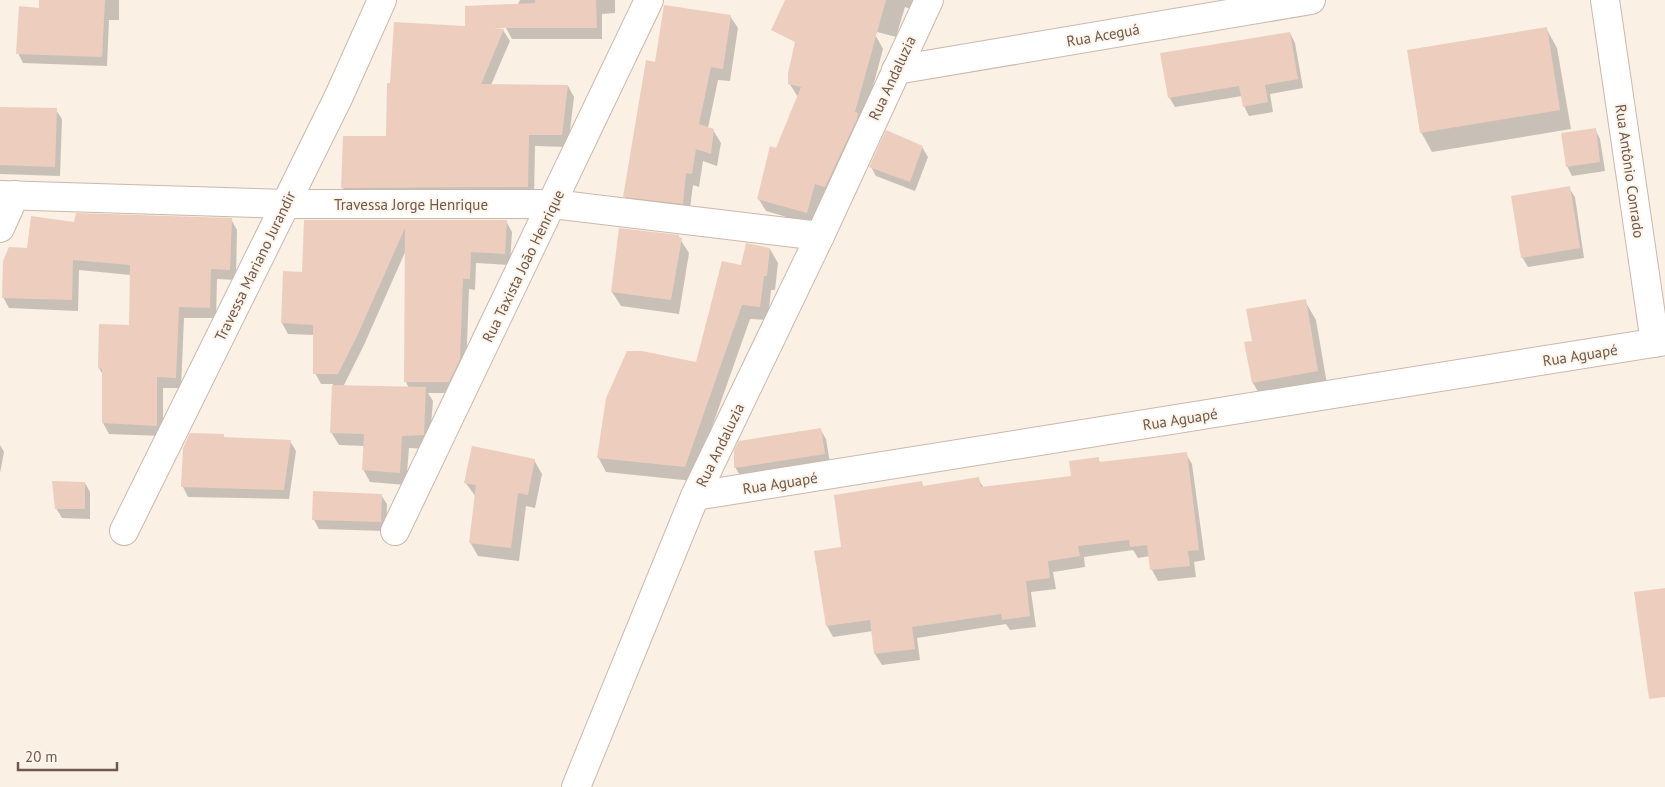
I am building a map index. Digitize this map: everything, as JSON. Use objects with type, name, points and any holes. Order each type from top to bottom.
[{"type":"street","name":"Travessa Mariano Jurandir","points":[[124,532],[286,204],[382,0]]},
{"type":"street","name":"Rua Taxista João Henrique","points":[[395,531],[649,0]]},
{"type":"street","name":"Rua Andaluzia","points":[[576,787],[695,496],[820,236],[929,0]]},
{"type":"street","name":"Rua Aceguá","points":[[896,70],[1310,0]]},
{"type":"street","name":"Rua Antônio Conrado","points":[[1605,0],[1660,342]]},
{"type":"street","name":"Travessa Jorge Henrique","points":[[8,195],[286,204],[553,204],[820,236]]},
{"type":"street","points":[[0,228],[8,195]]},
{"type":"street","name":"Rua Aguapé","points":[[695,496],[1660,342]]},
{"type":"building","points":[[39,0],[105,0],[102,57],[16,54],[19,6],[39,8]]},
{"type":"building","points":[[535,0],[596,0],[597,28],[494,28],[504,29],[481,84],[568,85],[562,135],[529,135],[528,187],[341,188],[343,136],[386,136],[387,83],[390,83],[394,22],[465,26],[465,6],[535,3]]},
{"type":"building","points":[[785,0],[886,0],[855,112],[858,113],[857,119],[825,187],[815,184],[807,213],[757,199],[770,146],[776,148],[801,87],[788,84],[788,73],[795,42],[771,30]]},
{"type":"building","points":[[664,5],[731,15],[723,69],[711,67],[699,124],[714,129],[711,154],[696,149],[692,174],[686,173],[683,204],[623,197],[646,60],[655,62]]},
{"type":"building","points":[[1547,27],[1560,110],[1420,133],[1407,50]]},
{"type":"building","points":[[1290,32],[1298,79],[1265,85],[1268,102],[1243,107],[1239,86],[1168,98],[1160,53]]},
{"type":"building","points":[[0,107],[57,108],[55,167],[0,165]]},
{"type":"building","points":[[1596,128],[1600,162],[1566,167],[1561,133]]},
{"type":"building","points":[[886,130],[923,146],[910,182],[869,167]]},
{"type":"building","points":[[1570,186],[1580,248],[1521,258],[1511,196]]},
{"type":"building","points":[[76,213],[232,218],[230,270],[211,269],[210,308],[179,307],[176,378],[157,377],[157,426],[102,423],[102,369],[98,368],[99,324],[129,325],[130,265],[73,260],[72,300],[2,298],[3,261],[9,247],[27,248],[31,216],[74,222]]},
{"type":"building","points":[[304,220],[507,220],[505,254],[471,252],[470,279],[463,279],[460,359],[449,382],[404,382],[405,228],[338,374],[313,374],[313,325],[281,323],[283,271],[302,272]]},
{"type":"building","points":[[619,228],[679,235],[682,238],[671,300],[611,292]]},
{"type":"building","points":[[746,243],[770,248],[767,276],[764,276],[760,307],[742,305],[685,467],[597,458],[606,398],[627,351],[642,351],[696,362],[722,261],[741,265]]},
{"type":"building","points":[[1306,299],[1318,371],[1252,383],[1244,342],[1252,341],[1246,309]]},
{"type":"building","points":[[332,385],[426,387],[424,435],[402,436],[400,473],[362,470],[364,434],[330,433]]},
{"type":"building","points":[[821,428],[825,454],[734,468],[734,450],[739,441]]},
{"type":"building","points":[[190,433],[224,434],[224,437],[291,440],[284,490],[181,487],[183,448]]},
{"type":"building","points":[[472,446],[535,459],[528,495],[518,493],[511,548],[469,543],[476,485],[464,483]]},
{"type":"building","points":[[1187,452],[1199,550],[1188,551],[1190,566],[1150,570],[1147,545],[1130,547],[1129,540],[1078,546],[1080,556],[1048,561],[1050,578],[1026,581],[1030,616],[1002,620],[1001,614],[912,627],[915,649],[874,654],[870,620],[826,626],[814,551],[841,547],[834,495],[922,481],[923,486],[979,477],[981,487],[1071,476],[1069,461],[1099,457],[1099,462]]},
{"type":"building","points":[[52,481],[85,482],[85,509],[55,509]]},
{"type":"building","points":[[313,491],[382,494],[381,522],[312,520]]},
{"type":"building","points":[[1665,588],[1665,697],[1649,699],[1634,592]]}]
